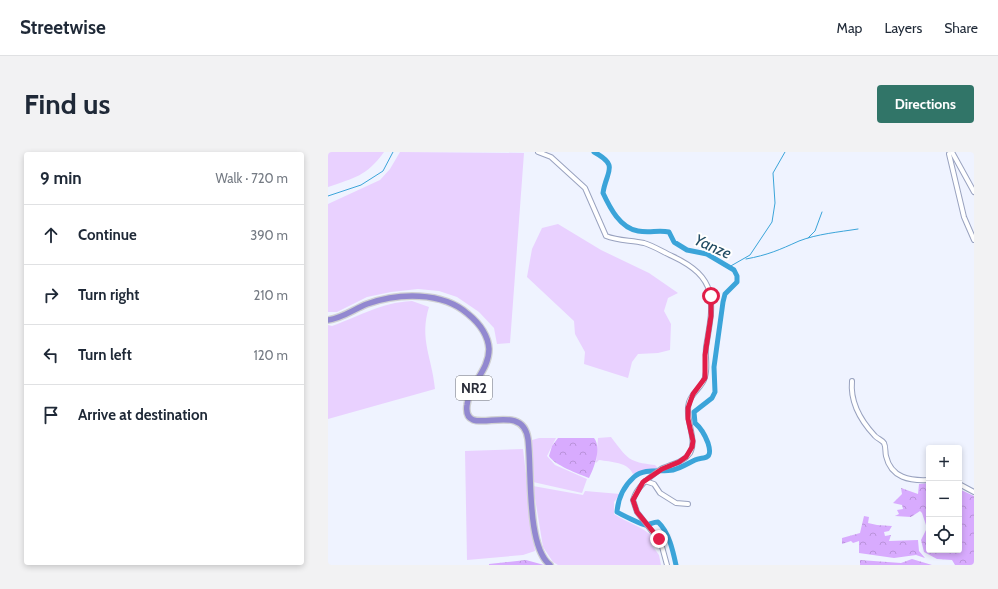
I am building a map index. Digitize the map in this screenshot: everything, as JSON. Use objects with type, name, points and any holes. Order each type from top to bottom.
[{"type":"highway","name":"NR2","points":[[328,320],[340,317],[373,302],[390,298],[429,297],[454,305],[466,312],[479,325],[486,334],[488,356],[485,368],[469,398],[467,405],[468,415],[470,419],[477,422],[499,419],[513,420],[526,430],[530,486],[537,537],[542,556],[550,565]]},
{"type":"street","points":[[538,152],[551,157],[585,188],[603,233],[606,236],[616,240],[645,244],[684,262],[698,272],[707,282],[710,289],[711,316],[705,355],[706,373],[704,382],[693,394],[688,408],[688,419],[693,441],[692,447],[689,454],[683,460],[662,469],[645,481],[637,490],[633,500],[634,507],[661,543],[667,565]]},
{"type":"street","points":[[950,153],[974,192]]},
{"type":"street","points":[[950,153],[964,217],[974,240]]},
{"type":"street","points":[[852,381],[852,398],[858,411],[868,428],[883,442],[888,462],[894,471],[906,480],[926,480]]},
{"type":"street","points":[[645,481],[654,484],[660,493],[668,498],[676,502],[688,504]]},
{"type":"street","points":[[962,486],[974,492]]},
{"type":"shaded area","points":[[328,152],[384,152],[366,171],[353,178],[328,187]]},
{"type":"shaded area","points":[[400,152],[524,153],[510,343],[497,344],[494,328],[479,312],[457,297],[439,291],[418,289],[391,292],[367,297],[337,312],[328,312],[328,204],[380,180],[390,169]]},
{"type":"shaded area","points":[[558,224],[601,250],[649,273],[678,293],[668,298],[664,311],[671,324],[670,350],[658,353],[638,354],[632,362],[628,378],[584,364],[585,352],[575,334],[574,321],[527,277],[532,249],[542,228]]},
{"type":"shaded area","points":[[412,301],[429,307],[425,329],[435,389],[328,419],[328,325],[332,326],[390,304]]},
{"type":"shaded area","points":[[611,437],[629,458],[634,461],[655,465],[658,468],[633,474],[631,470],[619,463],[599,460],[596,463],[598,438]]},
{"type":"shaded area","points":[[539,438],[556,438],[547,456],[555,465],[587,479],[582,493],[533,482],[532,440]]},
{"type":"shaded area","points":[[523,449],[535,551],[523,555],[467,560],[465,451]]},
{"type":"shaded area","points":[[533,486],[583,495],[585,491],[620,494],[614,502],[614,514],[644,530],[653,537],[651,544],[659,555],[661,565],[558,565],[553,562],[543,547]]},
{"type":"green space","points":[[558,438],[594,438],[597,452],[595,464],[589,478],[561,466],[549,456],[552,446]]},
{"type":"green space","points":[[926,483],[926,525],[920,511],[911,517],[895,516],[899,514],[897,510],[903,509],[902,505],[893,503],[902,494],[901,488],[918,494],[919,484]]},
{"type":"green space","points":[[962,490],[974,496],[974,565],[955,565],[952,560],[937,559],[924,552],[921,540],[926,530],[926,553],[962,553]]},
{"type":"green space","points":[[864,516],[869,517],[868,523],[892,526],[889,531],[884,532],[885,536],[891,535],[889,541],[918,540],[919,551],[925,558],[916,555],[894,558],[859,553],[859,541],[853,543],[851,541],[842,544],[842,538],[860,533]]},
{"type":"green space","points":[[912,559],[932,565],[860,565],[860,560],[901,563]]},
{"type":"green space","points":[[526,560],[544,565],[489,565],[489,564]]},
{"type":"waterway","points":[[328,196],[361,185],[383,171],[393,152]]},
{"type":"waterway","name":"Yanze","points":[[594,152],[607,161],[609,165],[603,193],[612,211],[621,222],[638,231],[669,232],[674,242],[687,250],[707,254],[734,270],[737,276],[737,282],[725,294],[723,302],[714,367],[715,392],[712,398],[694,412],[695,423],[703,432],[708,443],[708,456],[673,470],[648,471],[638,474],[624,489],[618,507],[617,512],[643,525],[658,522],[668,536],[676,565]]},
{"type":"waterway","points":[[729,267],[750,255],[772,222],[775,203],[773,173],[785,152]]},
{"type":"waterway","points":[[808,238],[815,231],[822,212]]},
{"type":"waterway","points":[[746,259],[767,254],[813,237],[858,229]]},
{"type":"route","points":[[659,539],[637,512],[634,507],[633,500],[637,490],[643,482],[662,469],[679,462],[686,457],[692,447],[693,441],[689,428],[688,408],[689,401],[704,382],[705,378],[705,355],[710,326],[711,296]]}]
